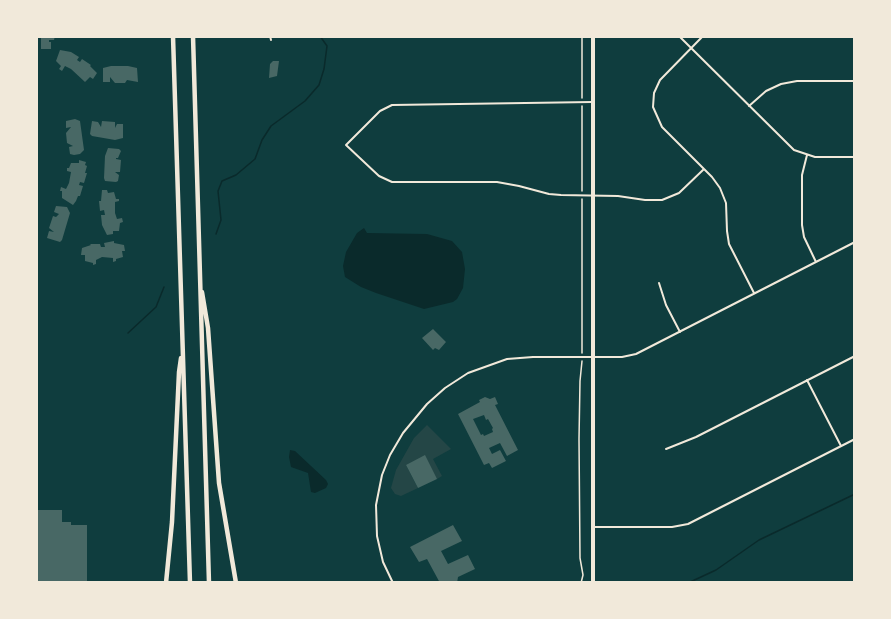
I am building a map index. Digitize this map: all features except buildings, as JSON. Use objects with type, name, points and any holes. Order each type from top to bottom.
[{"type":"highway","points":[[173,36],[190,583]]},
{"type":"highway","points":[[193,36],[209,583]]},
{"type":"highway","points":[[199,274],[208,328],[219,483],[236,583]]},
{"type":"highway","points":[[166,583],[172,522],[179,372],[183,349]]},
{"type":"main road","points":[[593,36],[594,583]]},
{"type":"street","points":[[679,36],[794,150],[807,156],[855,158]]},
{"type":"street","points":[[703,36],[660,80],[654,93],[653,107],[662,127],[716,181],[724,195],[729,244],[755,294]]},
{"type":"street","points":[[749,106],[766,91],[789,82],[855,81]]},
{"type":"street","points":[[593,102],[399,104],[380,111],[346,145],[373,171],[392,182],[497,182],[549,194],[662,200],[679,193],[704,169]]},
{"type":"street","points":[[807,156],[802,175],[802,225],[804,237],[816,262]]},
{"type":"street","points":[[393,583],[383,562],[377,536],[378,492],[383,471],[396,444],[427,404],[459,378],[494,363],[520,357],[594,357],[636,354],[855,242]]},
{"type":"street","points":[[659,283],[666,305],[680,332]]},
{"type":"street","points":[[666,448],[696,438],[855,356]]},
{"type":"street","points":[[807,380],[841,446]]},
{"type":"street","points":[[594,527],[672,527],[688,524],[855,439]]},
{"type":"path","points":[[582,36],[582,98]]},
{"type":"path","points":[[582,106],[582,191]]},
{"type":"path","points":[[582,200],[582,351]]},
{"type":"path","points":[[581,583],[583,575],[580,558],[579,439],[582,363]]},
{"type":"shaded area","points":[[364,228],[367,233],[427,234],[452,241],[462,252],[465,269],[463,288],[457,299],[424,309],[361,287],[345,277],[343,266],[346,252],[357,233]]},
{"type":"shaded area","points":[[427,425],[451,449],[433,459],[442,476],[437,479],[406,465],[418,488],[401,496],[395,494],[391,488],[396,470],[414,438]]},
{"type":"shaded area","points":[[290,450],[295,451],[326,480],[328,484],[326,488],[315,493],[311,492],[308,473],[291,467]]},
{"type":"waterway","points":[[216,234],[221,220],[218,191],[222,181],[236,175],[255,159],[262,140],[271,126],[305,101],[319,85],[327,46],[320,36]]},
{"type":"waterway","points":[[128,333],[156,307],[164,287]]},
{"type":"waterway","points":[[688,583],[716,570],[759,540],[855,494]]}]
